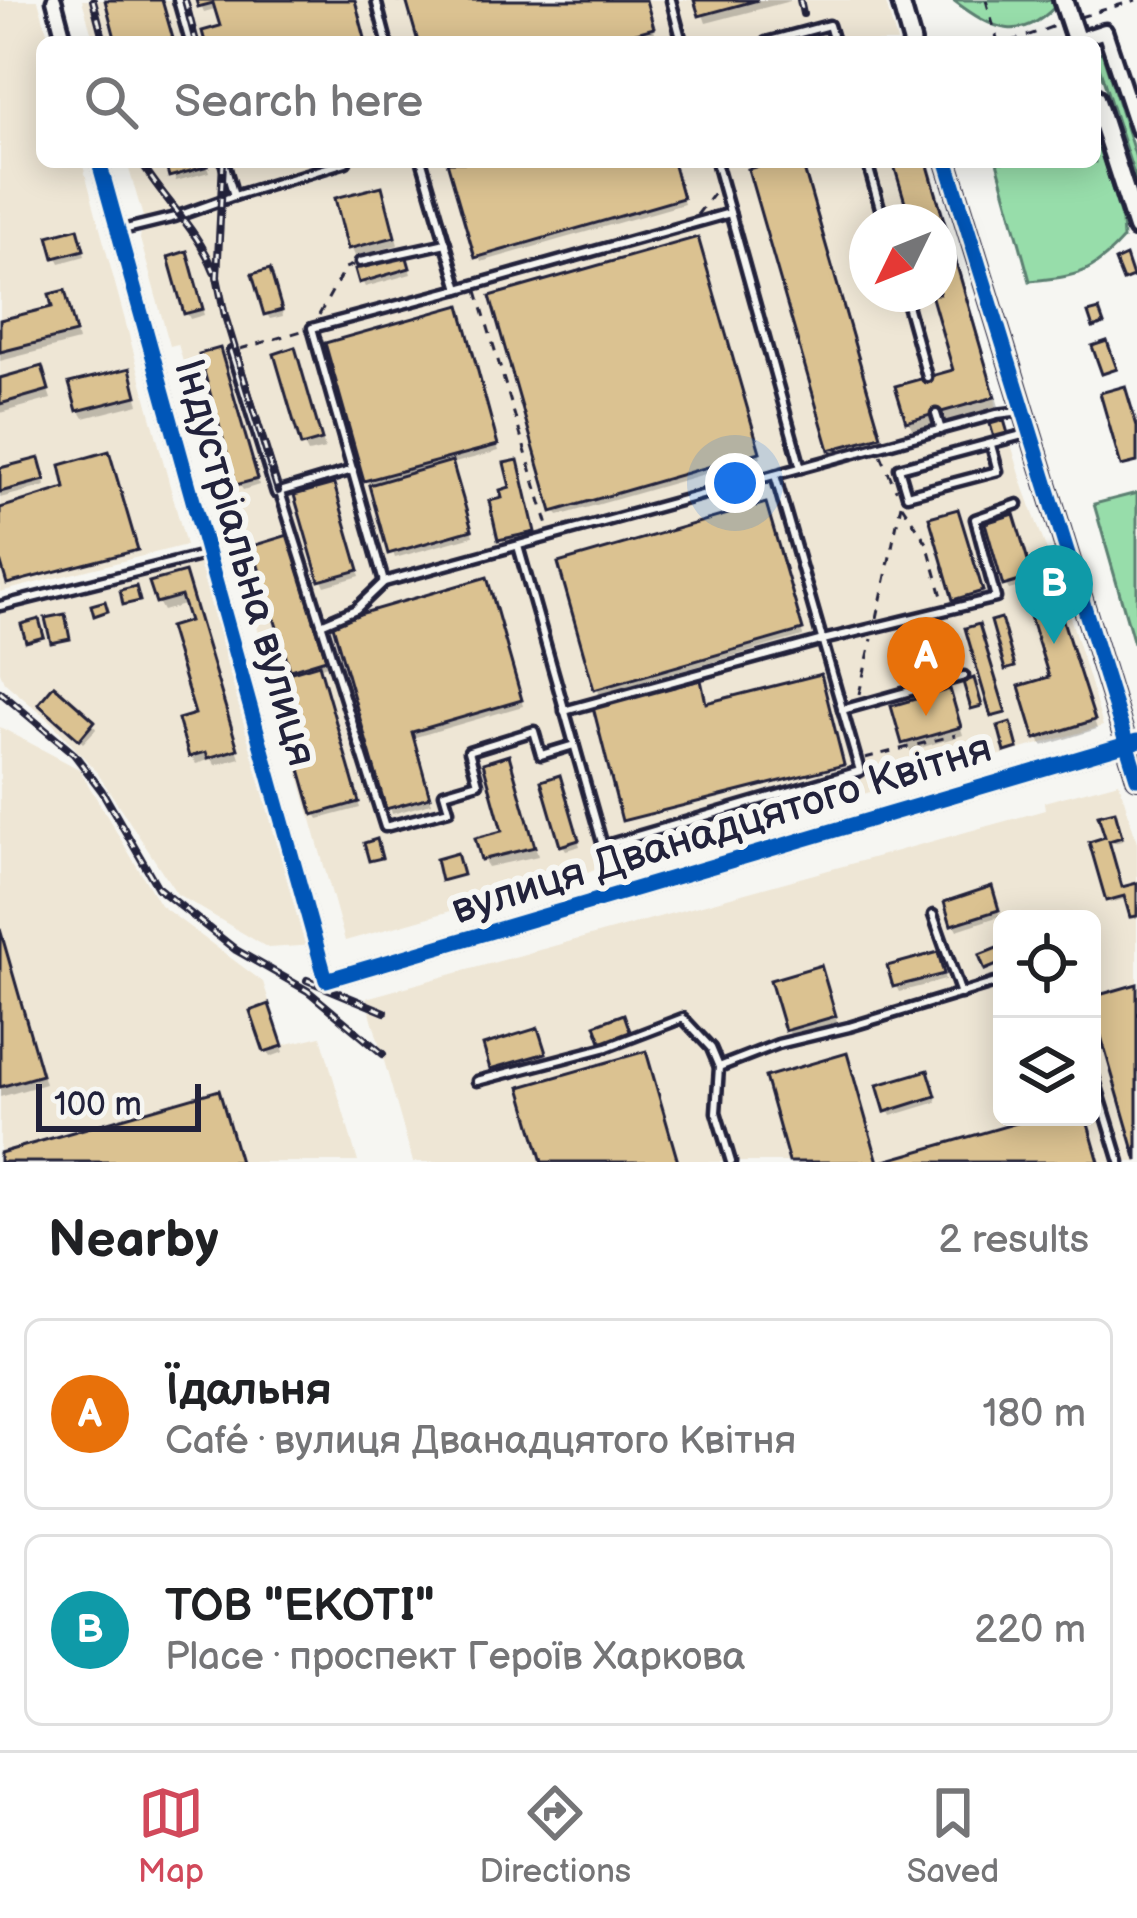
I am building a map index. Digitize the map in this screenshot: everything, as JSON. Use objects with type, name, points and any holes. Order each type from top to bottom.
[{"type":"main road","points":[[1063,0],[1075,36]]},
{"type":"main road","points":[[1101,117],[1137,228]]},
{"type":"street","points":[[54,0],[63,36]]},
{"type":"street","points":[[901,0],[910,36]]},
{"type":"street","points":[[1091,36],[1105,31],[1137,128]]},
{"type":"street","name":"Індустріальна вулиця","points":[[101,168],[326,980]]},
{"type":"street","points":[[949,168],[1029,433],[1132,743],[1137,778]]},
{"type":"street","name":"вулиця Дванадцятого Квітня","points":[[326,980],[1132,743]]},
{"type":"lane","points":[[178,0],[188,36]]},
{"type":"lane","points":[[376,0],[386,36]]},
{"type":"lane","points":[[671,0],[680,36]]},
{"type":"lane","points":[[788,36],[829,25],[832,36]]},
{"type":"lane","points":[[226,168],[234,196]]},
{"type":"lane","points":[[118,232],[326,168]]},
{"type":"lane","points":[[424,168],[459,289]]},
{"type":"lane","points":[[718,168],[802,468]]},
{"type":"lane","points":[[869,168],[879,204]]},
{"type":"lane","points":[[384,582],[312,328],[730,213]]},
{"type":"lane","points":[[360,262],[446,243]]},
{"type":"lane","points":[[909,312],[927,377]]},
{"type":"lane","points":[[232,352],[276,493],[353,470]]},
{"type":"lane","points":[[321,624],[356,609],[384,582],[1022,411]]},
{"type":"lane","points":[[936,414],[941,430]]},
{"type":"lane","points":[[991,445],[998,471],[907,495],[899,468],[1029,433]]},
{"type":"lane","points":[[518,546],[602,846],[860,770],[775,476]]},
{"type":"lane","points":[[280,492],[385,827],[449,810],[444,793],[478,783],[469,751],[534,731],[541,755],[574,745]]},
{"type":"lane","points":[[564,711],[996,598],[975,519],[1018,504]]},
{"type":"lane","name":"Індустріальна вулиця","points":[[0,606],[208,554]]},
{"type":"lane","points":[[842,710],[964,676]]},
{"type":"lane","points":[[933,915],[961,994]]},
{"type":"lane","points":[[719,1067],[778,1044],[993,984]]},
{"type":"lane","points":[[477,1081],[608,1048],[683,1018],[711,1048],[719,1067],[716,1112],[731,1162]]},
{"type":"lane","points":[[1101,1100],[1120,1162]]},
{"type":"path","points":[[986,0],[996,36]]},
{"type":"path","points":[[689,224],[722,184]]},
{"type":"path","points":[[232,352],[312,328],[345,268],[360,262]]},
{"type":"path","points":[[475,284],[551,536]]},
{"type":"path","points":[[878,448],[901,502],[926,543],[946,612]]},
{"type":"path","points":[[856,706],[901,502]]},
{"type":"path","points":[[857,760],[956,735]]},
{"type":"shaded area","points":[[0,0],[38,0],[48,36],[36,36],[36,168],[84,168],[186,545],[0,592]]},
{"type":"shaded area","points":[[82,0],[885,0],[895,36],[92,36]]},
{"type":"shaded area","points":[[129,168],[929,168],[939,204],[849,204],[849,312],[957,312],[957,266],[998,420],[1004,420],[1103,726],[345,941],[178,344],[170,346],[140,239],[143,217]]},
{"type":"shaded area","points":[[208,554],[316,945],[268,948],[177,894],[96,771],[51,722],[4,682],[0,672],[0,606]]},
{"type":"shaded area","points":[[0,727],[79,769],[160,905],[263,982],[283,1045],[321,1036],[358,1162],[0,1162]]},
{"type":"shaded area","points":[[1119,782],[1137,843],[1137,1162],[413,1162],[366,998],[1045,810],[1044,802]]},
{"type":"green space","points":[[953,0],[1061,0],[1034,23],[1008,28],[982,19]]},
{"type":"green space","points":[[1101,52],[1137,161],[1137,184],[1101,73]]},
{"type":"green space","points":[[1101,152],[1123,239],[1082,272],[1030,281],[999,168],[1101,168]]},
{"type":"green space","points":[[1137,493],[1137,654],[1094,504]]},
{"type":"building","points":[[105,0],[162,0],[172,36],[114,36]]},
{"type":"building","points":[[196,0],[355,0],[364,36],[203,36],[202,31],[220,26],[213,3],[198,7]]},
{"type":"building","points":[[406,0],[646,0],[654,28],[625,36],[416,36]]},
{"type":"building","points":[[694,0],[758,0],[699,16]]},
{"type":"building","points":[[167,168],[201,168],[169,177]]},
{"type":"building","points":[[449,168],[675,168],[683,198],[475,258]]},
{"type":"building","points":[[804,168],[881,436],[829,450],[748,169]]},
{"type":"building","points":[[895,168],[929,168],[939,204],[906,204]]},
{"type":"building","points":[[382,186],[395,237],[348,249],[335,198]]},
{"type":"building","points":[[78,228],[84,250],[54,258],[48,236]]},
{"type":"building","points":[[698,237],[760,452],[552,512],[490,296]]},
{"type":"building","points":[[187,251],[203,309],[184,314],[168,257]]},
{"type":"building","points":[[406,254],[410,268],[359,283],[355,269]]},
{"type":"building","points":[[1126,256],[1133,277],[1123,281],[1115,261]]},
{"type":"building","points":[[957,266],[995,397],[906,422],[895,386],[953,370],[936,312],[957,312]]},
{"type":"building","points":[[270,269],[282,310],[264,315],[252,274]]},
{"type":"building","points":[[65,290],[76,333],[0,352],[0,320],[52,307],[49,294]]},
{"type":"building","points":[[460,305],[498,445],[364,481],[325,343]]},
{"type":"building","points":[[1099,310],[1104,324],[1093,328],[1088,313]]},
{"type":"building","points":[[1107,341],[1117,369],[1102,374],[1092,346]]},
{"type":"building","points":[[295,347],[322,440],[301,446],[274,354]]},
{"type":"building","points":[[220,348],[258,479],[236,485],[199,354]]},
{"type":"building","points":[[42,366],[49,390],[0,404],[0,378]]},
{"type":"building","points":[[130,368],[137,396],[77,411],[69,383]]},
{"type":"building","points":[[1125,386],[1137,426],[1137,462],[1121,466],[1100,393]]},
{"type":"building","points":[[1004,420],[1009,437],[995,441],[990,424]]},
{"type":"building","points":[[109,451],[138,550],[7,584],[0,560],[0,508],[65,488],[60,465]]},
{"type":"building","points":[[39,458],[45,480],[0,492],[0,468]]},
{"type":"building","points":[[518,460],[535,532],[498,540],[489,501],[502,498],[500,490],[510,487],[504,463]]},
{"type":"building","points":[[452,461],[472,530],[388,554],[369,485]]},
{"type":"building","points":[[334,484],[359,570],[319,581],[294,495]]},
{"type":"building","points":[[766,503],[803,630],[594,690],[558,563]]},
{"type":"building","points":[[958,509],[983,591],[953,600],[929,517]]},
{"type":"building","points":[[1014,514],[1033,577],[1003,586],[985,523]]},
{"type":"building","points":[[288,535],[326,659],[290,670],[252,546]]},
{"type":"building","points":[[185,572],[238,749],[208,758],[206,752],[189,757],[178,719],[195,714],[169,627],[189,621],[181,596],[156,603],[149,582]]},
{"type":"building","points":[[487,577],[522,700],[412,732],[430,797],[386,809],[332,622]]},
{"type":"building","points":[[136,586],[140,601],[123,605],[120,590]]},
{"type":"building","points":[[105,601],[108,611],[94,616],[91,605]]},
{"type":"building","points":[[1057,602],[1095,720],[1035,739],[1019,686],[1049,677],[1028,610]]},
{"type":"building","points":[[65,614],[70,639],[51,643],[45,618]]},
{"type":"building","points":[[1001,618],[1015,667],[1005,670],[991,621]]},
{"type":"building","points":[[39,619],[44,637],[26,642],[21,624]]},
{"type":"building","points":[[979,624],[1006,713],[991,717],[965,628]]},
{"type":"building","points":[[319,664],[359,802],[313,815],[274,677]]},
{"type":"building","points":[[821,674],[844,765],[622,821],[593,707],[701,680],[706,703]]},
{"type":"building","points":[[974,678],[982,706],[971,709],[963,682]]},
{"type":"building","points":[[54,685],[95,721],[79,740],[38,704]]},
{"type":"building","points":[[950,689],[961,727],[902,744],[891,706]]},
{"type":"building","points":[[1011,722],[1018,748],[1005,752],[998,726]]},
{"type":"building","points":[[509,755],[535,847],[481,860],[475,838],[502,831],[483,763]]},
{"type":"building","points":[[560,775],[579,840],[560,846],[541,781]]},
{"type":"building","points":[[1115,811],[1122,837],[1109,841],[1122,887],[1137,883],[1137,916],[1130,917],[1124,896],[1106,901],[1089,842],[1105,837],[1098,815]]},
{"type":"building","points":[[377,839],[382,858],[369,861],[364,843]]},
{"type":"building","points":[[457,853],[463,875],[441,881],[436,859]]},
{"type":"building","points":[[992,886],[999,910],[951,925],[944,902]]},
{"type":"building","points":[[0,929],[42,1075],[0,1087]]},
{"type":"building","points":[[993,950],[993,967],[985,970],[979,955]]},
{"type":"building","points":[[938,952],[944,974],[893,987],[887,966]]},
{"type":"building","points":[[821,965],[836,1016],[785,1031],[770,980]]},
{"type":"building","points":[[1137,984],[1137,1161],[1101,1036],[1101,994]]},
{"type":"building","points":[[269,1004],[283,1046],[264,1052],[250,1011]]},
{"type":"building","points":[[624,1014],[631,1034],[602,1044],[595,1025]]},
{"type":"building","points":[[538,1028],[546,1053],[490,1069],[483,1045]]},
{"type":"building","points":[[646,1051],[678,1162],[542,1162],[520,1087]]},
{"type":"building","points":[[847,1053],[878,1162],[789,1162],[765,1077]]},
{"type":"building","points":[[928,1070],[936,1096],[885,1112],[877,1085]]},
{"type":"building","points":[[219,1090],[240,1162],[0,1162],[0,1153]]},
{"type":"building","points":[[1007,1126],[1089,1126],[1099,1162],[881,1162]]},
{"type":"railway","points":[[93,0],[102,36]]},
{"type":"railway","points":[[185,0],[194,36]]},
{"type":"railway","points":[[800,0],[803,14]]},
{"type":"railway","points":[[145,168],[199,242],[214,271]]},
{"type":"railway","points":[[223,168],[217,277],[278,491]]},
{"type":"railway","points":[[0,692],[74,754],[102,791],[158,888],[236,950],[308,991],[383,1054]]},
{"type":"railway","points":[[307,980],[385,1012]]},
{"type":"cycle path","points":[[101,168],[326,980],[1137,741]]},
{"type":"cycle path","points":[[949,168],[1137,778]]},
{"type":"place","name":"ТОВ \"ЕКОТI\"","points":[[1054,644]]},
{"type":"place","name":"Їдальня","points":[[926,716]]}]
